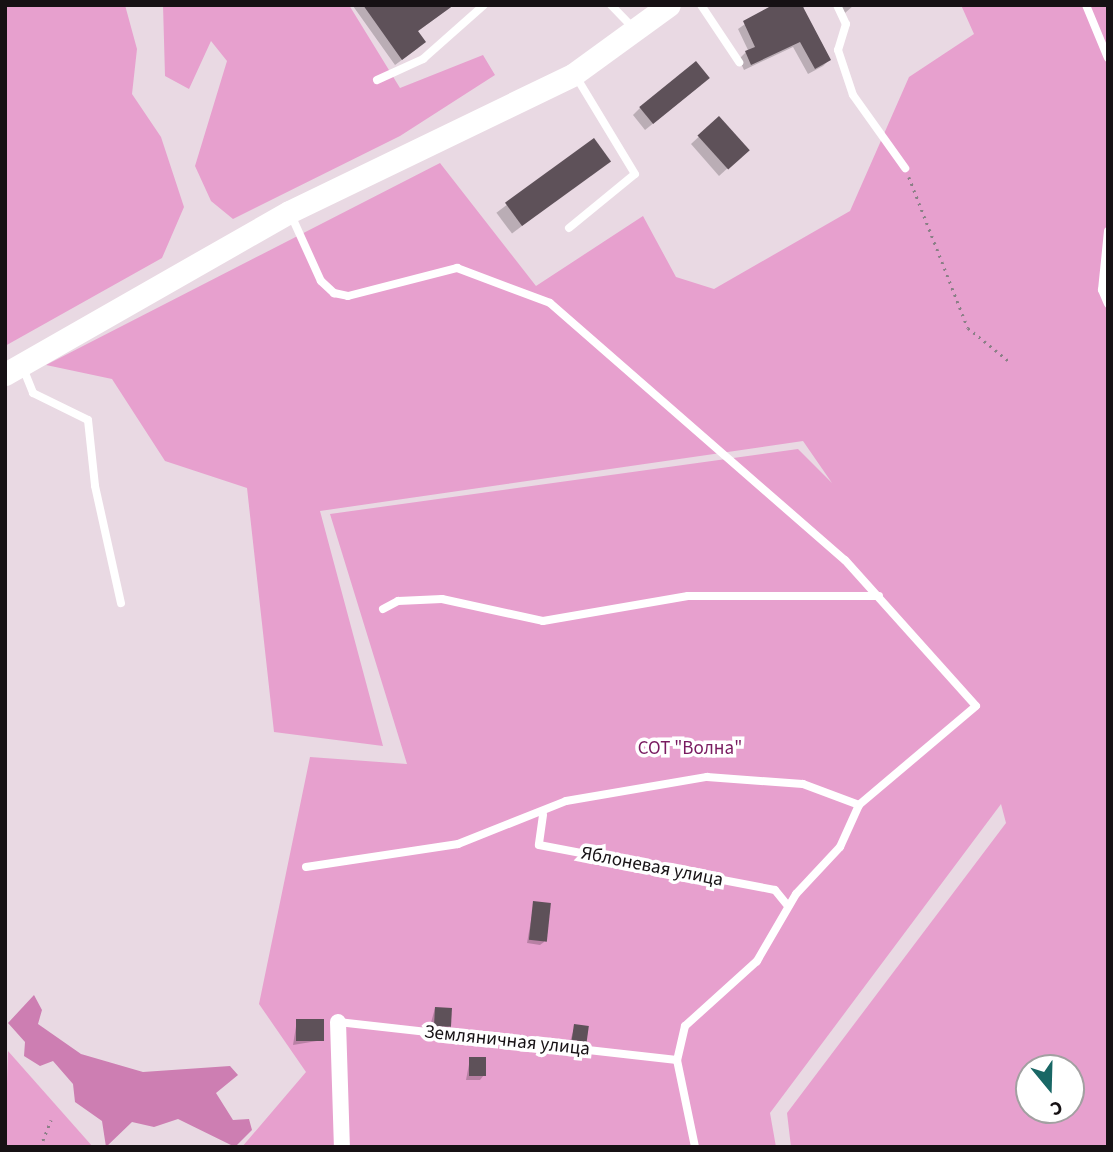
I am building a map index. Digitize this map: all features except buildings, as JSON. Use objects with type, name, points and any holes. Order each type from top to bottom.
[{"type":"street","points":[[14,370],[289,212],[574,74],[637,33],[669,5]]},
{"type":"street","points":[[338,1023],[342,1147]]},
{"type":"lane","points":[[377,80],[423,59],[484,5]]},
{"type":"lane","points":[[611,5],[637,33]]},
{"type":"lane","points":[[701,5],[738,62]]},
{"type":"lane","points":[[837,5],[846,24],[838,50],[853,95],[905,168]]},
{"type":"lane","points":[[1086,5],[1108,58]]},
{"type":"lane","points":[[569,228],[635,174],[574,74]]},
{"type":"lane","points":[[289,212],[320,281],[334,293],[348,296],[457,268],[550,303],[880,596],[976,706],[859,805],[840,847],[788,906],[757,961],[685,1026],[677,1060],[695,1147]]},
{"type":"lane","points":[[1108,232],[1102,290],[1108,304]]},
{"type":"lane","points":[[14,370],[33,393],[88,420],[95,486],[121,603]]},
{"type":"lane","points":[[383,609],[398,601],[442,599],[543,621],[688,596],[880,596]]},
{"type":"lane","points":[[306,867],[458,844],[543,815],[566,801],[707,777],[803,784],[859,805]]},
{"type":"lane","name":"Яблоневая улица","points":[[543,815],[539,845],[775,891],[788,906]]},
{"type":"lane","name":"Земляничная улица","points":[[338,1023],[677,1060]]},
{"type":"path","points":[[905,168],[968,328],[1010,362]]},
{"type":"path","points":[[40,1147],[51,1120]]},
{"type":"green space","points":[[5,5],[125,5],[137,49],[132,94],[161,137],[184,207],[162,258],[5,346]]},
{"type":"green space","points":[[163,5],[349,5],[400,88],[483,55],[495,75],[400,136],[233,219],[211,201],[195,166],[227,61],[211,41],[189,89],[165,76]]},
{"type":"green space","name":"СОТ \"Волна\"","points":[[961,5],[1108,5],[1108,1147],[791,1147],[787,1113],[1006,823],[1001,804],[770,1113],[776,1147],[242,1147],[306,1072],[259,1004],[310,757],[407,764],[330,514],[798,449],[832,483],[803,441],[320,511],[383,746],[274,732],[247,488],[165,461],[112,379],[46,365],[440,163],[536,286],[643,216],[676,277],[714,289],[850,211],[909,77],[974,34]]},
{"type":"green space","points":[[8,1051],[93,1147],[5,1147]]},
{"type":"shaded area","points":[[34,995],[42,1010],[38,1024],[81,1054],[143,1072],[230,1066],[238,1075],[216,1093],[233,1120],[249,1119],[252,1130],[235,1147],[178,1119],[154,1127],[132,1122],[106,1147],[102,1121],[75,1102],[73,1084],[53,1061],[40,1066],[24,1056],[25,1042],[8,1023]]}]
